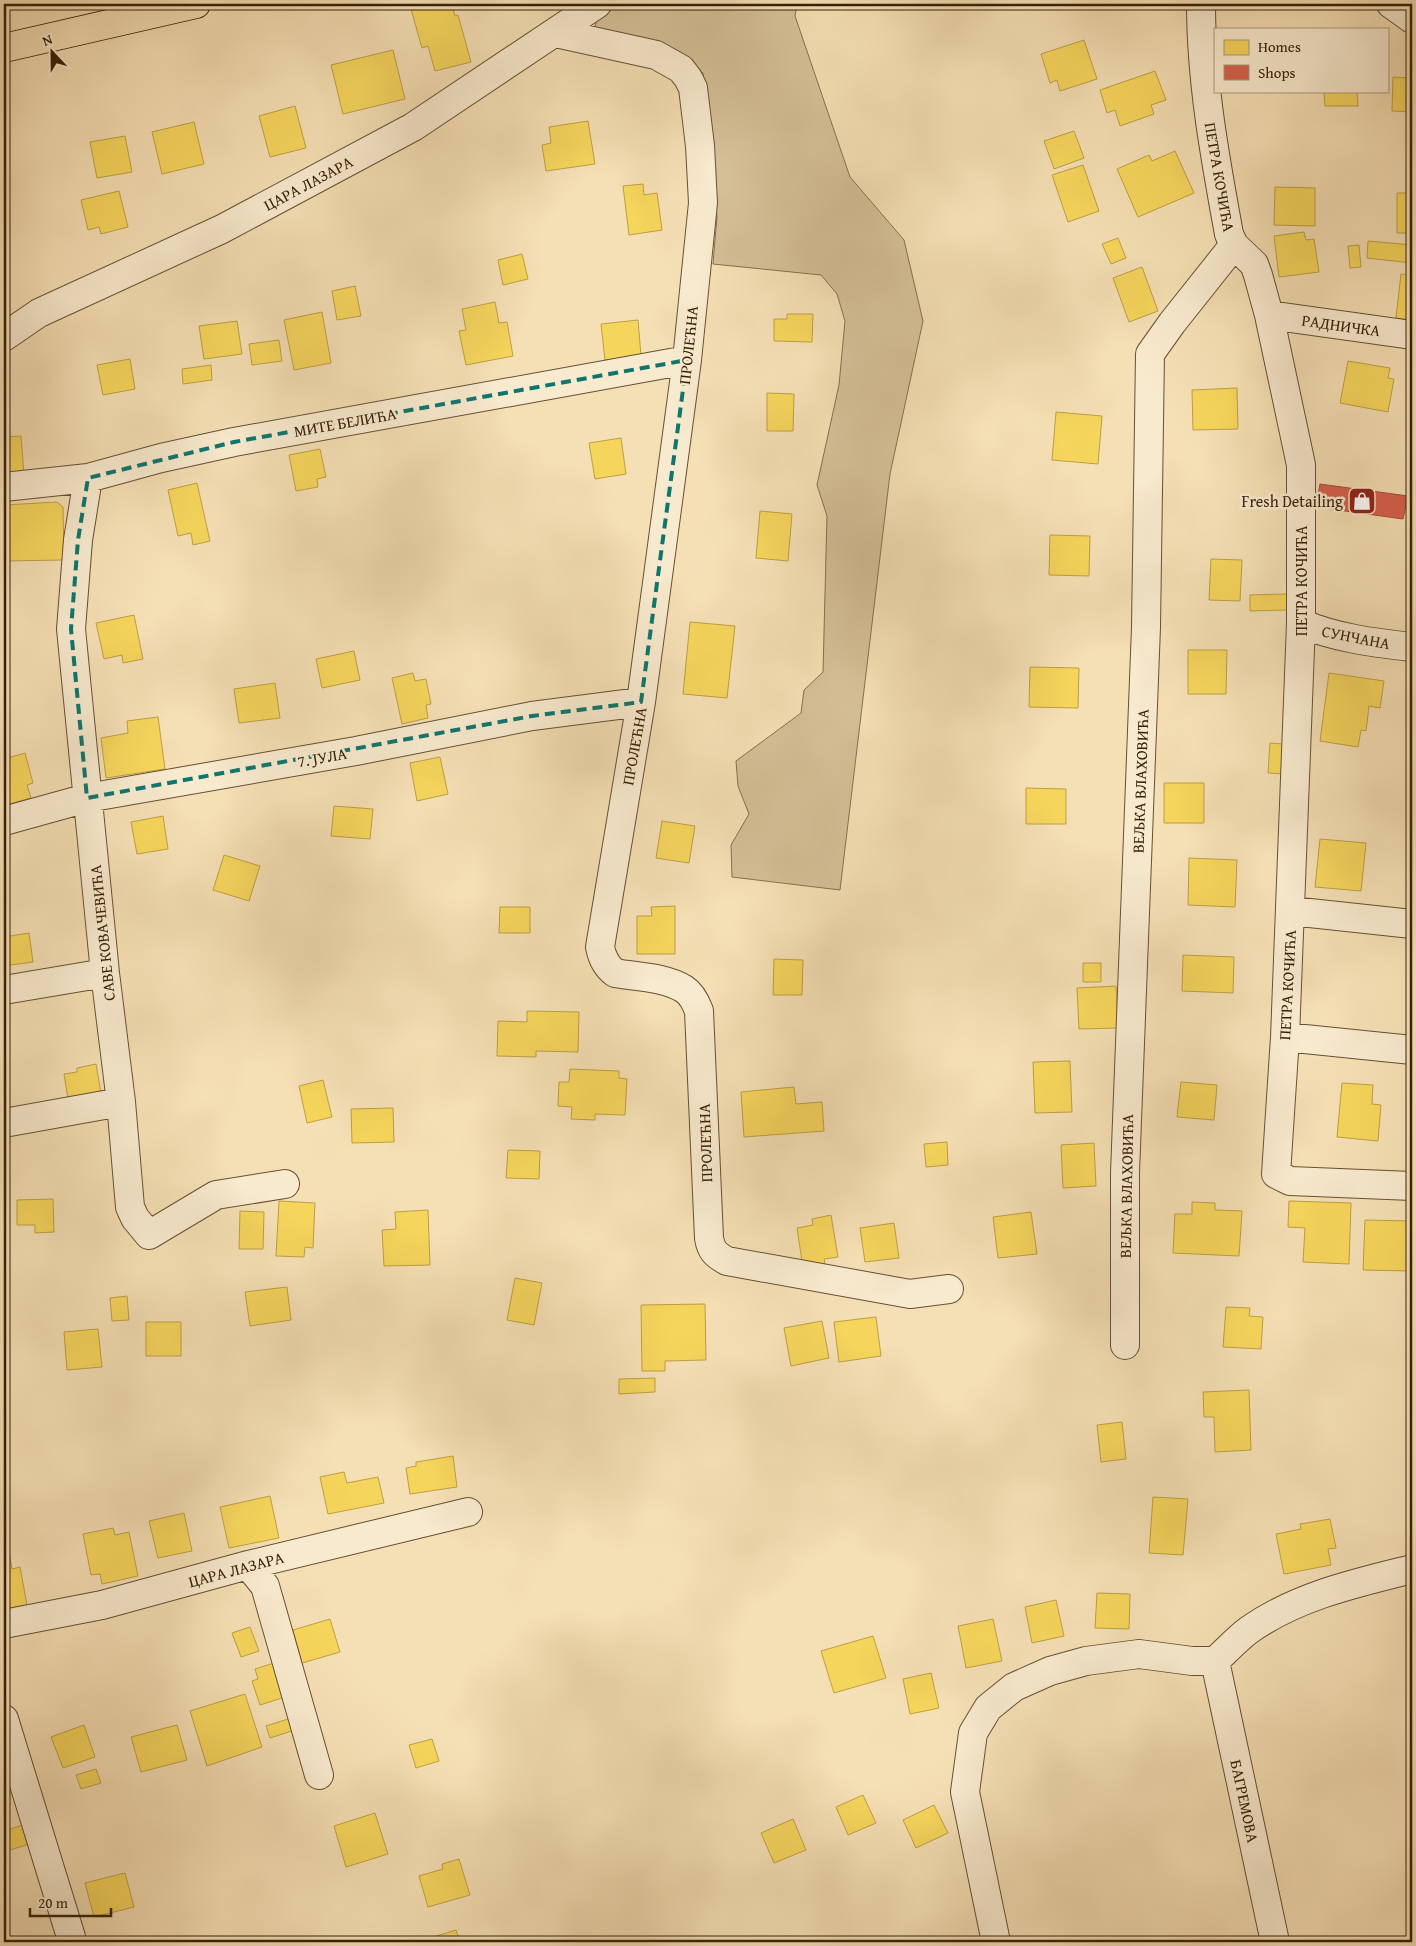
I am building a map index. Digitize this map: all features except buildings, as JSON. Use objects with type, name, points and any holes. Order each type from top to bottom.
[{"type":"main road","points":[[4,48],[191,4]]},
{"type":"street","name":"ЦАРА ЛАЗАРА","points":[[4,337],[39,313],[222,229],[413,127],[597,4]]},
{"type":"street","name":"ПЕТРА КОЧИЋА","points":[[1201,4],[1210,133],[1229,234],[1234,245],[1254,264],[1270,316],[1301,464],[1301,623],[1291,911],[1286,1037],[1276,1174],[1290,1181],[1412,1186]]},
{"type":"street","points":[[1391,4],[1412,19]]},
{"type":"street","name":"ПРОЛЕЋНА","points":[[556,33],[656,55],[681,69],[693,88],[699,126],[703,203],[687,360],[641,702],[600,947],[604,961],[615,973],[660,981],[680,987],[694,999],[699,1012],[710,1246],[715,1254],[727,1261],[910,1294],[949,1289]]},
{"type":"street","name":"ВЕЉКА ВЛАХОВИЋА","points":[[1125,1345],[1125,1173],[1146,627],[1150,354],[1234,245]]},
{"type":"street","name":"РАДНИЧКА","points":[[1270,316],[1412,335]]},
{"type":"street","name":"МИТЕ БЕЛИЋА","points":[[4,487],[88,478],[161,458],[234,442],[687,360]]},
{"type":"street","name":"САВЕ КОВАЧЕВИЋА","points":[[88,478],[78,540],[71,628],[87,798],[121,1102],[130,1207],[135,1218],[149,1235],[216,1195],[285,1184]]},
{"type":"street","name":"СУНЧАНА","points":[[1301,623],[1312,628],[1372,642],[1412,647]]},
{"type":"street","name":"7. ЈУЛА","points":[[4,821],[87,798],[356,751],[532,716],[641,702]]},
{"type":"street","points":[[1291,911],[1412,924]]},
{"type":"street","points":[[4,990],[106,973]]},
{"type":"street","points":[[1286,1037],[1412,1050]]},
{"type":"street","points":[[4,1123],[121,1102]]},
{"type":"street","name":"ЦАРА ЛАЗАРА","points":[[4,1624],[102,1605],[248,1565],[468,1512]]},
{"type":"street","points":[[248,1565],[265,1586],[319,1775]]},
{"type":"street","points":[[996,1942],[965,1792],[973,1733],[988,1708],[1014,1687],[1050,1671],[1086,1661],[1140,1654],[1192,1661],[1215,1661],[1248,1630],[1289,1607],[1346,1586],[1412,1569]]},
{"type":"street","name":"БАГРЕМОВА","points":[[1215,1661],[1275,1942]]},
{"type":"street","points":[[4,1719],[71,1937]]},
{"type":"highlighted area","points":[[687,360],[641,702],[532,716],[87,798],[71,629],[78,540],[88,478],[234,442]]},
{"type":"shaded area","points":[[619,4],[797,4],[795,16],[850,177],[904,240],[923,321],[890,474],[840,890],[732,877],[731,845],[749,814],[738,786],[736,761],[801,713],[804,690],[823,672],[827,516],[817,485],[839,385],[845,321],[837,294],[821,275],[713,264],[717,217],[703,73],[684,56],[592,33],[599,16]]},
{"type":"place","name":"Fresh Detailing","points":[[1362,501]]}]
